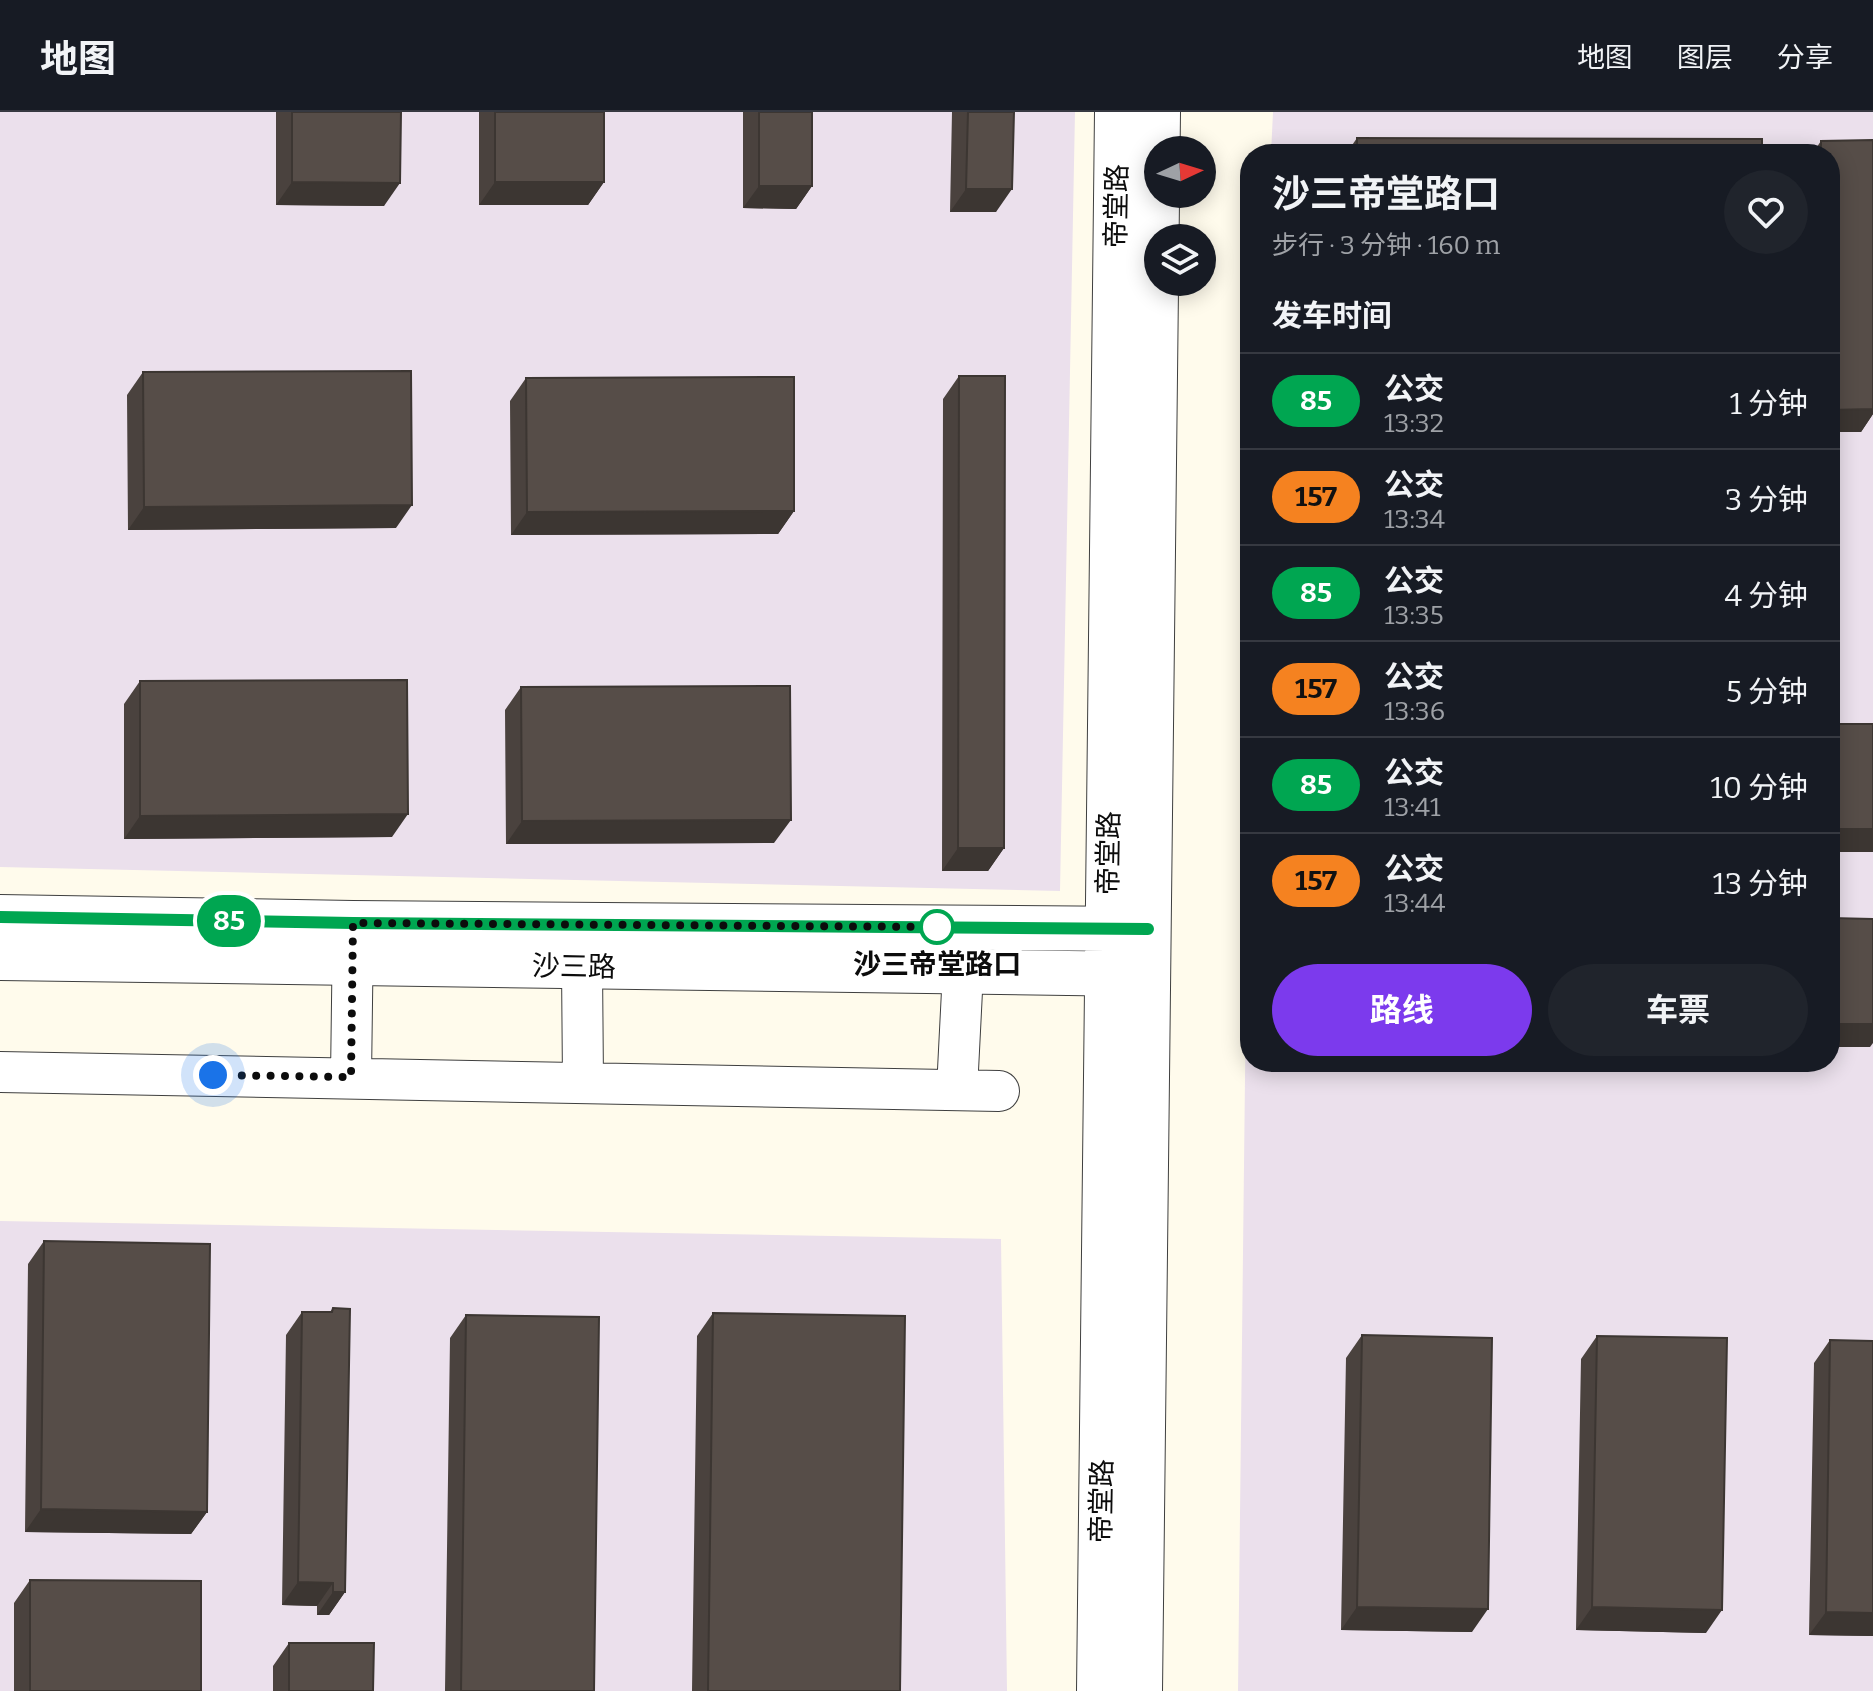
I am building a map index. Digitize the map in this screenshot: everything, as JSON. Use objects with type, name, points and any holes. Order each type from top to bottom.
[{"type":"street","name":"帝堂路","points":[[1117,112],[1127,974],[1140,1691]]},
{"type":"street","name":"帝堂路","points":[[1127,929],[1158,112]]},
{"type":"street","name":"沙三路","points":[[0,917],[353,943],[582,966],[1127,974]]},
{"type":"street","name":"沙三路","points":[[0,958],[353,943],[1127,929]]},
{"type":"street","points":[[351,1077],[353,943]]},
{"type":"street","points":[[582,966],[583,1082]]},
{"type":"street","points":[[957,1090],[963,971]]},
{"type":"street","name":"帝堂路","points":[[1099,1691],[1127,974]]},
{"type":"street","points":[[0,1072],[999,1091]]},
{"type":"shaded area","points":[[0,112],[1075,112],[1060,891],[0,867]]},
{"type":"shaded area","points":[[1273,112],[1873,112],[1873,1691],[1238,1691],[1245,1072],[1840,1072],[1840,144],[1271,144]]},
{"type":"shaded area","points":[[0,1221],[1001,1239],[1007,1691],[0,1691]]},
{"type":"building","points":[[292,112],[401,112],[400,183],[292,182]]},
{"type":"building","points":[[495,112],[604,112],[604,182],[495,182]]},
{"type":"building","points":[[759,112],[812,112],[812,186],[759,186]]},
{"type":"building","points":[[968,112],[1014,112],[1012,189],[966,189]]},
{"type":"building","points":[[1357,138],[1762,139],[1762,144],[1357,144]]},
{"type":"building","points":[[1873,140],[1873,409],[1840,410],[1840,144],[1821,144],[1821,141]]},
{"type":"building","points":[[411,371],[412,505],[144,507],[143,372]]},
{"type":"building","points":[[959,376],[1005,376],[1004,848],[958,848]]},
{"type":"building","points":[[794,377],[794,511],[527,512],[526,378]]},
{"type":"building","points":[[407,680],[408,814],[140,816],[140,681]]},
{"type":"building","points":[[790,686],[791,820],[522,821],[521,687]]},
{"type":"building","points":[[1840,724],[1873,724],[1873,829],[1840,829]]},
{"type":"building","points":[[1840,918],[1873,919],[1873,1024],[1840,1024]]},
{"type":"building","points":[[44,1241],[210,1244],[207,1512],[41,1509]]},
{"type":"building","points":[[333,1308],[350,1309],[345,1592],[333,1592],[333,1583],[298,1582],[302,1312],[332,1312]]},
{"type":"building","points":[[713,1313],[905,1316],[900,1691],[708,1691]]},
{"type":"building","points":[[466,1315],[599,1317],[594,1691],[461,1691]]},
{"type":"building","points":[[1362,1335],[1492,1338],[1488,1609],[1357,1607]]},
{"type":"building","points":[[1597,1336],[1727,1338],[1722,1610],[1592,1607]]},
{"type":"building","points":[[1830,1340],[1873,1341],[1873,1613],[1826,1612]]},
{"type":"building","points":[[30,1580],[201,1581],[201,1691],[30,1691]]},
{"type":"building","points":[[289,1643],[374,1643],[373,1691],[289,1691]]},
{"type":"bus line","name":"85","points":[[0,917],[1148,929]]},
{"type":"place","name":"沙三帝堂路口","points":[[937,927]]},
{"type":"route","points":[[213,1075],[351,1077],[353,923],[937,927]]}]
